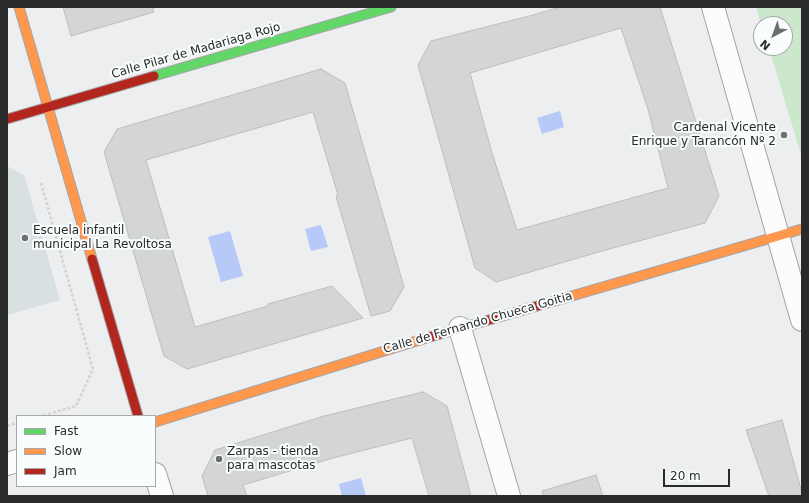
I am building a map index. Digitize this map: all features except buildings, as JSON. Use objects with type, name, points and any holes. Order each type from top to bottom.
[{"type":"street","points":[[19,7],[138,415]]},
{"type":"street","name":"Calle Pilar de Madariaga Rojo","points":[[7,119],[391,7]]},
{"type":"street","points":[[713,7],[802,320]]},
{"type":"street","name":"Calle de Fernando Chueca Goitia","points":[[156,422],[460,328],[802,229]]},
{"type":"street","points":[[460,328],[509,496]]},
{"type":"street","points":[[156,477],[162,496]]},
{"type":"path","points":[[41,183],[93,369],[76,406],[45,415]]},
{"type":"shaded area","name":"Escuela infantil municipal La Revoltosa","points":[[7,166],[24,175],[60,300],[7,315]]},
{"type":"green space","points":[[756,7],[802,7],[802,158],[771,56],[793,56],[793,16],[759,16]]},
{"type":"water","points":[[560,111],[564,127],[542,134],[537,118]]},
{"type":"water","points":[[321,225],[328,247],[311,251],[305,229]]},
{"type":"water","points":[[230,231],[243,276],[221,282],[208,237]]},
{"type":"water","points":[[361,478],[366,496],[342,496],[339,484]]},
{"type":"traffic: fast","points":[[154,76],[391,7]]},
{"type":"traffic: slow","points":[[19,7],[92,259]]},
{"type":"traffic: slow","points":[[558,300],[802,229]]},
{"type":"traffic: slow","points":[[156,422],[423,339]]},
{"type":"traffic: jam","points":[[7,119],[154,76]]},
{"type":"traffic: jam","points":[[92,259],[138,415]]},
{"type":"traffic: jam","points":[[423,339],[558,300]]},
{"type":"place","name":"Cardenal Vicente Enrique y Tarancón Nº 2","points":[[784,135]]},
{"type":"place","name":"Escuela infantil municipal La Revoltosa","points":[[25,238]]},
{"type":"place","name":"Zarpas - tienda para mascotas","points":[[219,459]]}]
